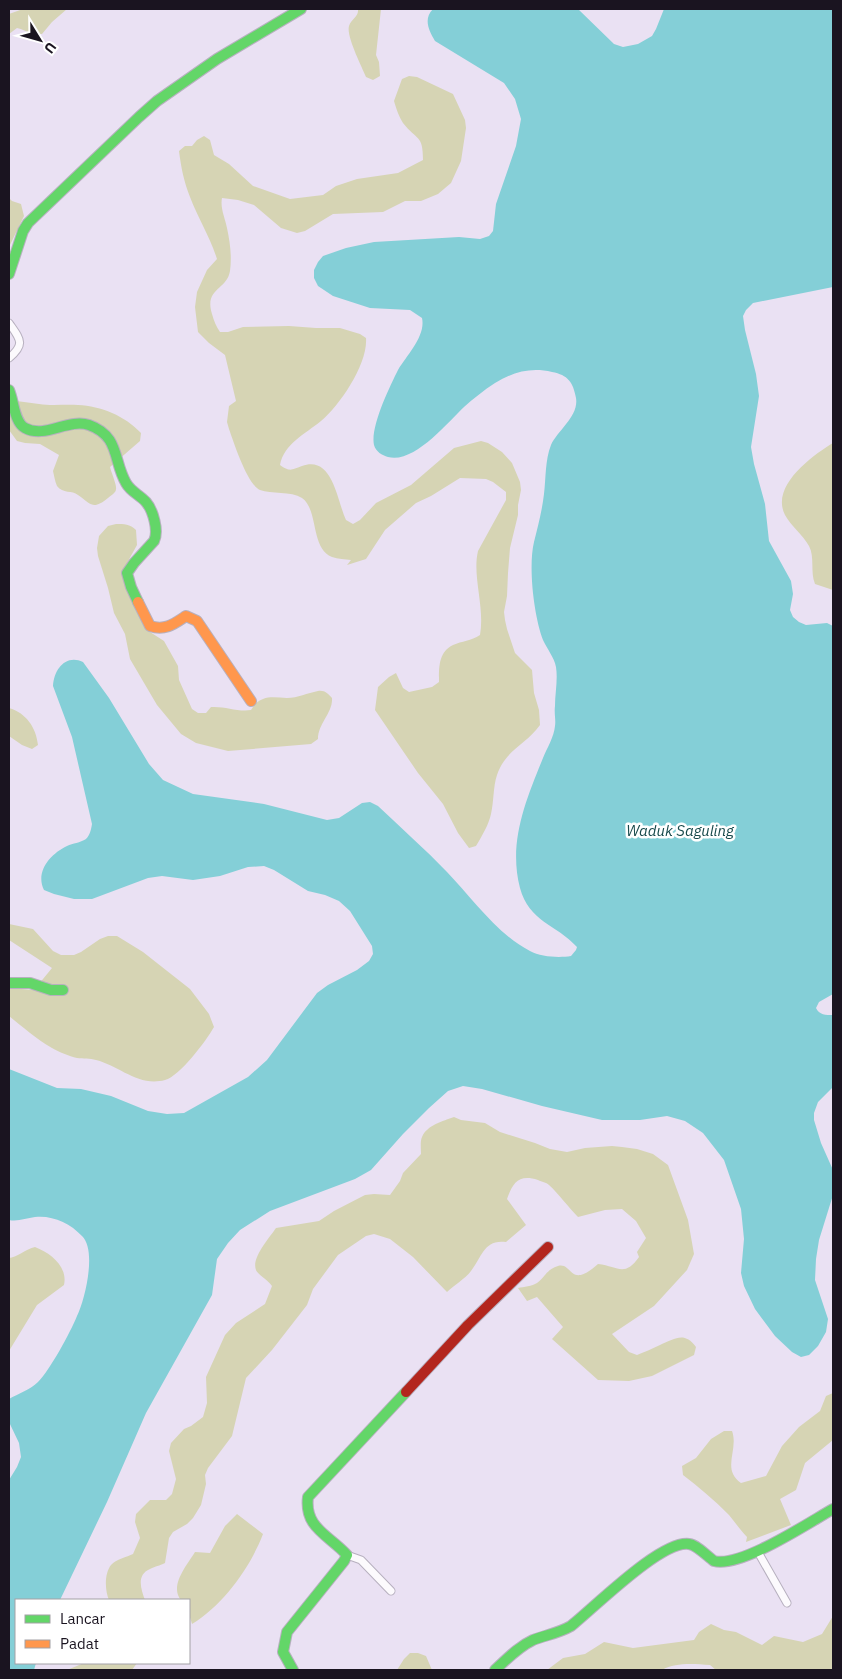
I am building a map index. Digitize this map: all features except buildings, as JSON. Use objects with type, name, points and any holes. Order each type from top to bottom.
[{"type":"street","points":[[9,274],[23,231],[28,223],[138,117],[157,101],[202,70],[301,9]]},
{"type":"street","points":[[9,323],[19,340],[20,346],[18,351],[9,358]]},
{"type":"street","points":[[9,390],[16,407],[17,420],[25,428],[38,432],[83,424],[100,430],[110,438],[126,483],[149,506],[156,534],[154,541],[127,572],[131,587],[150,626],[162,630],[186,616],[197,621],[251,701]]},
{"type":"street","points":[[9,983],[30,983],[51,990],[63,990]]},
{"type":"street","points":[[391,1591],[361,1560],[347,1555],[314,1526],[306,1506],[308,1497],[468,1325],[548,1247]]},
{"type":"street","points":[[495,1670],[517,1650],[534,1640],[571,1626],[624,1580],[659,1555],[679,1544],[691,1544],[707,1557],[718,1562],[758,1552],[833,1509]]},
{"type":"street","points":[[758,1552],[787,1603]]},
{"type":"street","points":[[293,1670],[283,1652],[287,1632],[347,1555]]},
{"type":"shaded area","points":[[23,9],[67,9],[42,34],[31,33],[17,28],[9,34],[9,14]]},
{"type":"shaded area","points":[[358,9],[381,9],[376,55],[379,62],[380,76],[373,80],[366,77],[350,37],[349,26]]},
{"type":"shaded area","points":[[409,76],[417,77],[453,94],[465,120],[466,128],[461,161],[451,183],[438,194],[421,201],[405,201],[383,212],[333,214],[305,231],[297,233],[281,228],[254,205],[222,198],[222,209],[230,244],[230,271],[225,282],[213,294],[210,305],[214,321],[220,332],[228,332],[243,327],[340,328],[360,334],[366,338],[358,371],[344,395],[321,421],[291,445],[282,458],[280,465],[291,470],[312,464],[321,467],[332,482],[346,520],[353,524],[360,520],[376,503],[411,485],[454,448],[481,441],[502,452],[512,463],[520,482],[521,490],[518,515],[510,548],[504,612],[507,629],[515,653],[532,670],[540,725],[529,738],[511,753],[501,766],[497,775],[489,822],[476,846],[469,848],[458,833],[443,804],[418,773],[375,710],[378,687],[389,677],[396,673],[403,688],[409,692],[432,687],[439,682],[440,661],[444,652],[453,645],[480,635],[481,614],[476,571],[478,551],[506,500],[506,492],[486,479],[460,478],[416,503],[385,530],[366,559],[347,565],[351,560],[332,557],[320,546],[311,511],[302,498],[292,494],[260,490],[255,486],[246,472],[227,422],[229,406],[236,401],[225,355],[198,332],[195,307],[197,292],[207,270],[217,259],[188,191],[179,151],[185,146],[192,146],[204,136],[210,140],[214,155],[229,164],[253,186],[290,199],[323,195],[336,186],[357,179],[398,173],[423,160],[422,146],[418,138],[403,123],[394,101],[402,79]]},
{"type":"shaded area","points":[[9,198],[21,204],[24,216],[9,247]]},
{"type":"shaded area","points":[[9,400],[44,405],[95,407],[120,417],[135,427],[141,433],[140,441],[110,467],[116,487],[114,493],[103,502],[93,505],[76,494],[59,488],[53,471],[59,455],[40,444],[17,441],[9,430]]},
{"type":"shaded area","points":[[833,443],[833,590],[815,584],[811,550],[804,538],[785,515],[782,504],[783,493],[796,473],[805,463]]},
{"type":"shaded area","points":[[116,524],[129,525],[136,530],[137,545],[122,572],[150,632],[164,641],[178,666],[179,680],[192,709],[198,713],[206,713],[211,707],[251,710],[257,702],[266,698],[291,698],[323,691],[332,698],[332,703],[320,728],[318,739],[311,744],[228,751],[196,743],[181,734],[157,705],[130,659],[125,634],[114,613],[97,548],[99,536],[108,526]]},
{"type":"shaded area","points":[[9,708],[25,717],[35,732],[38,745],[32,749],[9,736]]},
{"type":"shaded area","points":[[9,924],[33,929],[53,951],[61,955],[74,955],[100,939],[108,936],[117,936],[143,952],[190,989],[209,1014],[214,1027],[185,1065],[165,1080],[146,1081],[105,1063],[77,1058],[55,1049],[35,1037],[9,1016],[9,988],[34,990],[52,968],[9,940]]},
{"type":"shaded area","points":[[454,1117],[461,1120],[485,1123],[500,1132],[550,1149],[567,1152],[585,1148],[612,1146],[637,1149],[653,1154],[668,1165],[688,1220],[694,1254],[687,1270],[654,1306],[612,1334],[629,1352],[637,1355],[670,1341],[683,1338],[692,1342],[696,1347],[694,1355],[652,1376],[629,1381],[598,1380],[552,1339],[563,1327],[537,1297],[527,1301],[518,1288],[537,1283],[548,1271],[558,1266],[563,1266],[577,1275],[582,1275],[598,1264],[620,1269],[629,1267],[639,1257],[637,1252],[646,1238],[636,1221],[622,1209],[605,1210],[578,1217],[548,1184],[531,1178],[521,1179],[514,1184],[507,1199],[526,1225],[506,1242],[493,1243],[488,1246],[469,1274],[447,1292],[413,1257],[390,1239],[374,1234],[366,1236],[338,1255],[313,1289],[307,1305],[272,1350],[246,1378],[232,1436],[208,1468],[205,1475],[206,1484],[201,1505],[193,1518],[173,1532],[169,1538],[165,1563],[150,1569],[143,1575],[141,1587],[145,1599],[109,1599],[106,1582],[107,1573],[111,1565],[133,1554],[140,1538],[135,1522],[136,1514],[150,1500],[166,1500],[172,1494],[176,1479],[169,1451],[171,1443],[184,1429],[203,1417],[207,1403],[206,1377],[225,1335],[236,1323],[265,1304],[272,1286],[257,1272],[255,1265],[266,1242],[276,1228],[319,1221],[365,1195],[390,1195],[403,1173],[421,1154],[421,1141],[424,1133],[436,1124]]},
{"type":"shaded area","points":[[35,1247],[47,1253],[61,1267],[65,1278],[64,1285],[37,1305],[9,1351],[9,1258]]},
{"type":"shaded area","points":[[833,1393],[833,1440],[805,1463],[796,1490],[780,1499],[791,1525],[746,1542],[747,1537],[729,1515],[683,1475],[682,1466],[696,1458],[711,1439],[724,1431],[732,1431],[734,1445],[731,1465],[735,1478],[741,1483],[766,1476],[782,1446],[799,1427],[820,1411],[826,1396]]},
{"type":"shaded area","points":[[237,1514],[263,1534],[251,1560],[234,1585],[214,1607],[192,1624],[190,1599],[180,1599],[178,1594],[177,1588],[180,1576],[195,1552],[210,1553],[225,1526]]},
{"type":"shaded area","points":[[833,1616],[833,1670],[716,1670],[710,1665],[691,1664],[667,1667],[662,1670],[547,1670],[563,1658],[585,1654],[604,1642],[633,1648],[694,1640],[699,1632],[711,1624],[724,1630],[736,1632],[762,1645],[774,1636],[803,1642],[822,1634]]},
{"type":"shaded area","points":[[410,1653],[426,1656],[432,1670],[397,1670]]},
{"type":"shaded area","points":[[82,1664],[136,1664],[132,1670],[67,1670]]},
{"type":"water","name":"Waduk Saguling","points":[[433,9],[578,9],[614,44],[623,47],[638,44],[652,36],[664,9],[833,9],[833,287],[753,303],[743,316],[759,396],[751,447],[765,504],[769,541],[791,581],[793,594],[790,610],[793,617],[806,625],[827,623],[833,626],[833,994],[819,1002],[816,1008],[825,1015],[833,1015],[833,1087],[818,1102],[814,1113],[814,1120],[821,1143],[833,1170],[833,1195],[819,1240],[815,1280],[828,1319],[826,1332],[818,1346],[809,1355],[801,1357],[792,1352],[775,1336],[755,1309],[744,1286],[741,1273],[744,1239],[741,1209],[724,1160],[703,1133],[685,1121],[667,1116],[640,1120],[602,1120],[482,1089],[463,1086],[448,1091],[403,1134],[371,1170],[355,1179],[270,1211],[240,1230],[228,1243],[217,1259],[212,1295],[146,1413],[107,1502],[60,1599],[15,1599],[15,1664],[36,1664],[34,1670],[9,1670],[9,1480],[21,1457],[19,1443],[9,1422],[9,1399],[38,1382],[70,1332],[80,1309],[86,1287],[89,1252],[82,1236],[77,1231],[54,1219],[32,1217],[9,1220],[9,1069],[57,1088],[81,1089],[111,1096],[148,1111],[167,1114],[184,1113],[248,1077],[267,1060],[317,993],[357,970],[369,961],[373,954],[372,946],[350,911],[339,901],[308,891],[264,866],[248,867],[220,876],[193,880],[162,876],[148,878],[92,899],[74,899],[44,890],[41,877],[46,864],[61,849],[86,839],[92,824],[72,737],[53,686],[58,669],[71,660],[83,662],[109,698],[149,764],[163,780],[193,794],[264,804],[327,820],[339,818],[362,803],[370,802],[378,806],[422,847],[496,926],[518,944],[534,953],[556,957],[571,956],[577,947],[569,939],[536,916],[524,899],[520,888],[516,854],[525,805],[555,726],[556,667],[543,640],[537,618],[532,578],[532,552],[540,518],[549,451],[554,439],[574,411],[576,398],[573,388],[566,377],[558,373],[529,370],[515,373],[495,383],[479,395],[419,448],[398,458],[388,457],[376,450],[374,445],[375,428],[398,370],[419,338],[422,318],[410,310],[370,308],[333,296],[318,286],[314,278],[314,270],[323,256],[346,248],[374,242],[459,237],[480,239],[489,236],[493,231],[496,204],[516,146],[521,119],[515,99],[504,83],[435,41],[429,29],[428,17]]},
{"type":"traffic: fast","points":[[9,274],[23,231],[28,223],[139,117],[157,101],[217,59],[301,9]]},
{"type":"traffic: fast","points":[[9,390],[16,416],[25,428],[40,431],[73,424],[89,425],[99,430],[111,442],[126,483],[149,506],[156,526],[154,541],[127,573],[138,602]]},
{"type":"traffic: fast","points":[[9,983],[30,983],[51,990],[63,990]]},
{"type":"traffic: fast","points":[[293,1670],[283,1652],[287,1632],[347,1555],[314,1524],[308,1508],[308,1497],[406,1392]]},
{"type":"traffic: fast","points":[[495,1670],[522,1646],[571,1626],[645,1563],[662,1553],[677,1546],[689,1544],[699,1548],[714,1561],[740,1558],[774,1543],[833,1509]]},
{"type":"traffic: slow","points":[[138,602],[150,626],[165,627],[186,616],[197,621],[251,701]]},
{"type":"traffic: jam","points":[[406,1392],[468,1325],[548,1247]]}]
